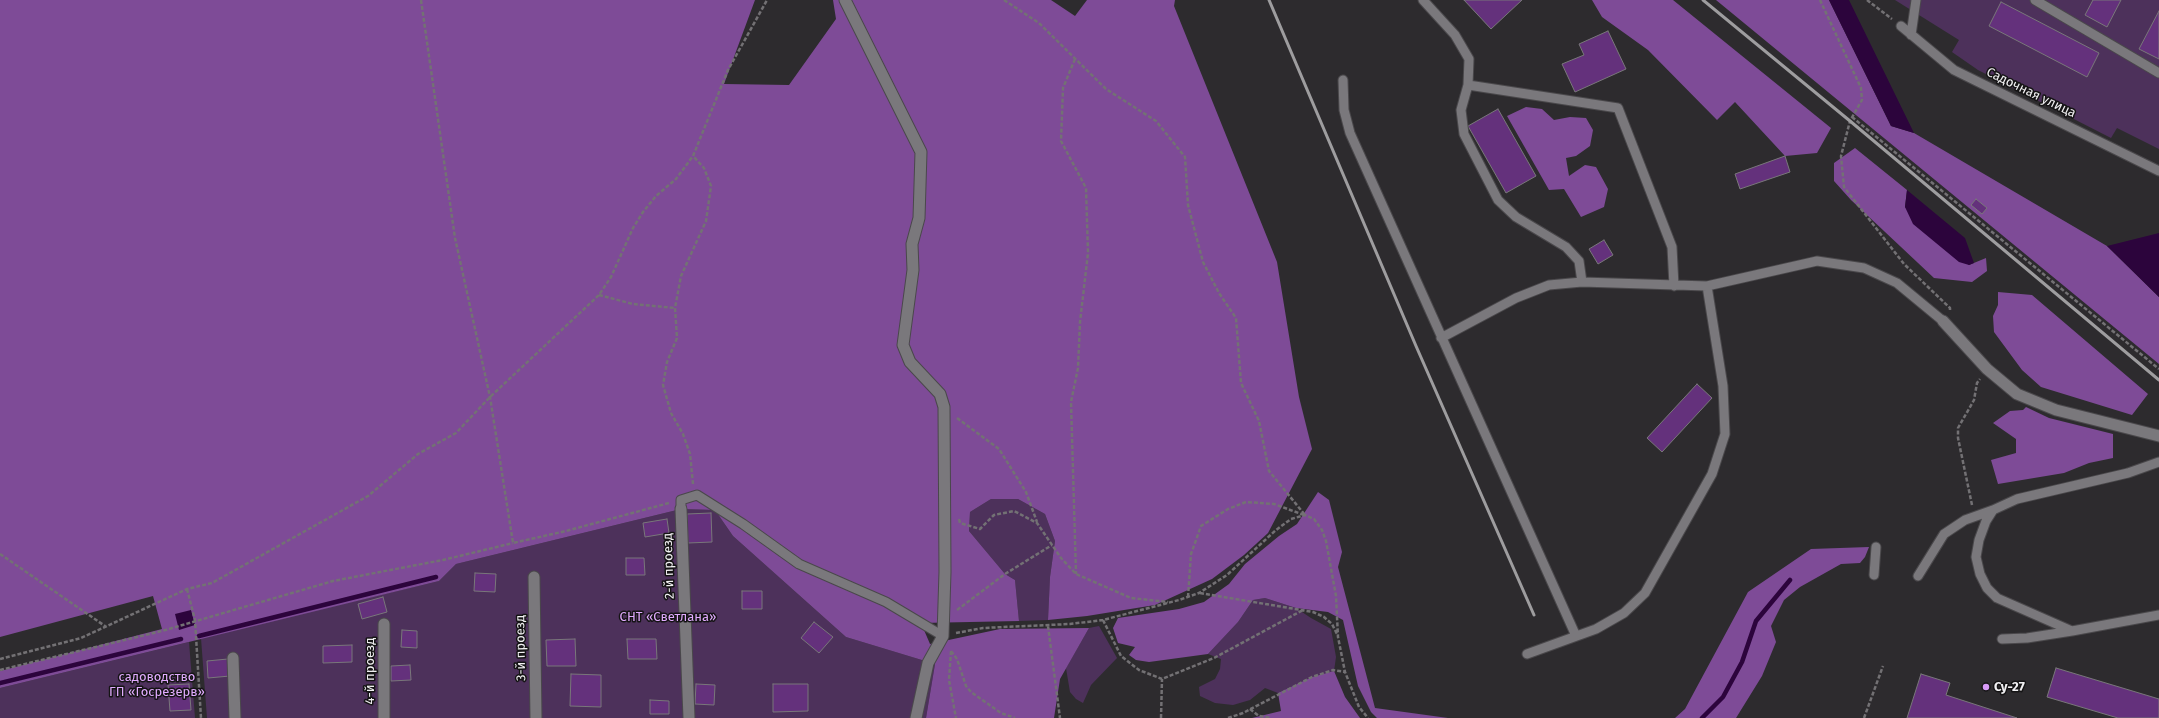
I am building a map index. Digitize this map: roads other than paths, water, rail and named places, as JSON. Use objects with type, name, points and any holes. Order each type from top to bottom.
[{"type":"street","points":[[845,0],[920,152],[919,218],[912,244],[913,270],[903,345],[910,362],[940,394],[944,407],[945,572],[943,636],[928,663],[916,718]]},
{"type":"street","points":[[1943,321],[1988,369],[2017,394],[2035,403],[2159,436]]},
{"type":"street","name":"2-й проезд","points":[[681,505],[689,718]]},
{"type":"street","name":"3-й проезд","points":[[534,577],[536,718]]},
{"type":"street","name":"4-й проезд","points":[[384,624],[384,718]]},
{"type":"street","points":[[233,658],[235,718]]},
{"type":"lane","points":[[1423,0],[1455,35],[1469,59],[1468,85],[1461,110],[1464,134],[1498,200],[1516,217],[1566,247],[1579,261],[1582,282]]},
{"type":"lane","points":[[1911,34],[1916,0]]},
{"type":"lane","points":[[2035,0],[2159,74]]},
{"type":"lane","name":"Садочная улица","points":[[1901,26],[1954,70],[2159,171]]},
{"type":"lane","points":[[1343,80],[1344,110],[1350,133],[1576,636]]},
{"type":"lane","points":[[1468,85],[1618,108],[1672,247],[1674,286]]},
{"type":"lane","points":[[1441,338],[1522,295],[1549,285],[1582,282],[1707,286],[1817,261],[1864,268],[1897,283],[1943,321]]},
{"type":"lane","points":[[1526,654],[1596,629],[1624,613],[1645,593],[1712,474],[1725,434],[1723,386],[1707,286]]},
{"type":"lane","points":[[1918,576],[1944,534],[1975,516],[2017,499],[2128,473],[2159,462]]},
{"type":"lane","points":[[681,505],[697,495],[743,524],[799,564],[880,599],[919,620],[943,636]]},
{"type":"lane","points":[[1993,510],[1979,540],[1976,557],[1980,574],[1987,588],[2004,601],[2072,631]]},
{"type":"lane","points":[[1874,575],[1876,547]]},
{"type":"lane","points":[[2002,639],[2027,638],[2159,615]]},
{"type":"waterway","points":[[199,636],[436,577]]},
{"type":"waterway","points":[[1702,718],[1723,697],[1742,662],[1756,621],[1790,580]]},
{"type":"waterway","points":[[0,683],[181,639]]},
{"type":"railway","points":[[1269,0],[1416,346],[1534,615]]},
{"type":"railway","points":[[1703,0],[2159,380]]},
{"type":"place","name":"Су-27","points":[[1986,687]]},
{"type":"park label","name":"СНТ «Светлана»","points":[[668,617]]},
{"type":"park label","name":"садоводство ГП «Госрезерв»","points":[[157,684]]}]
